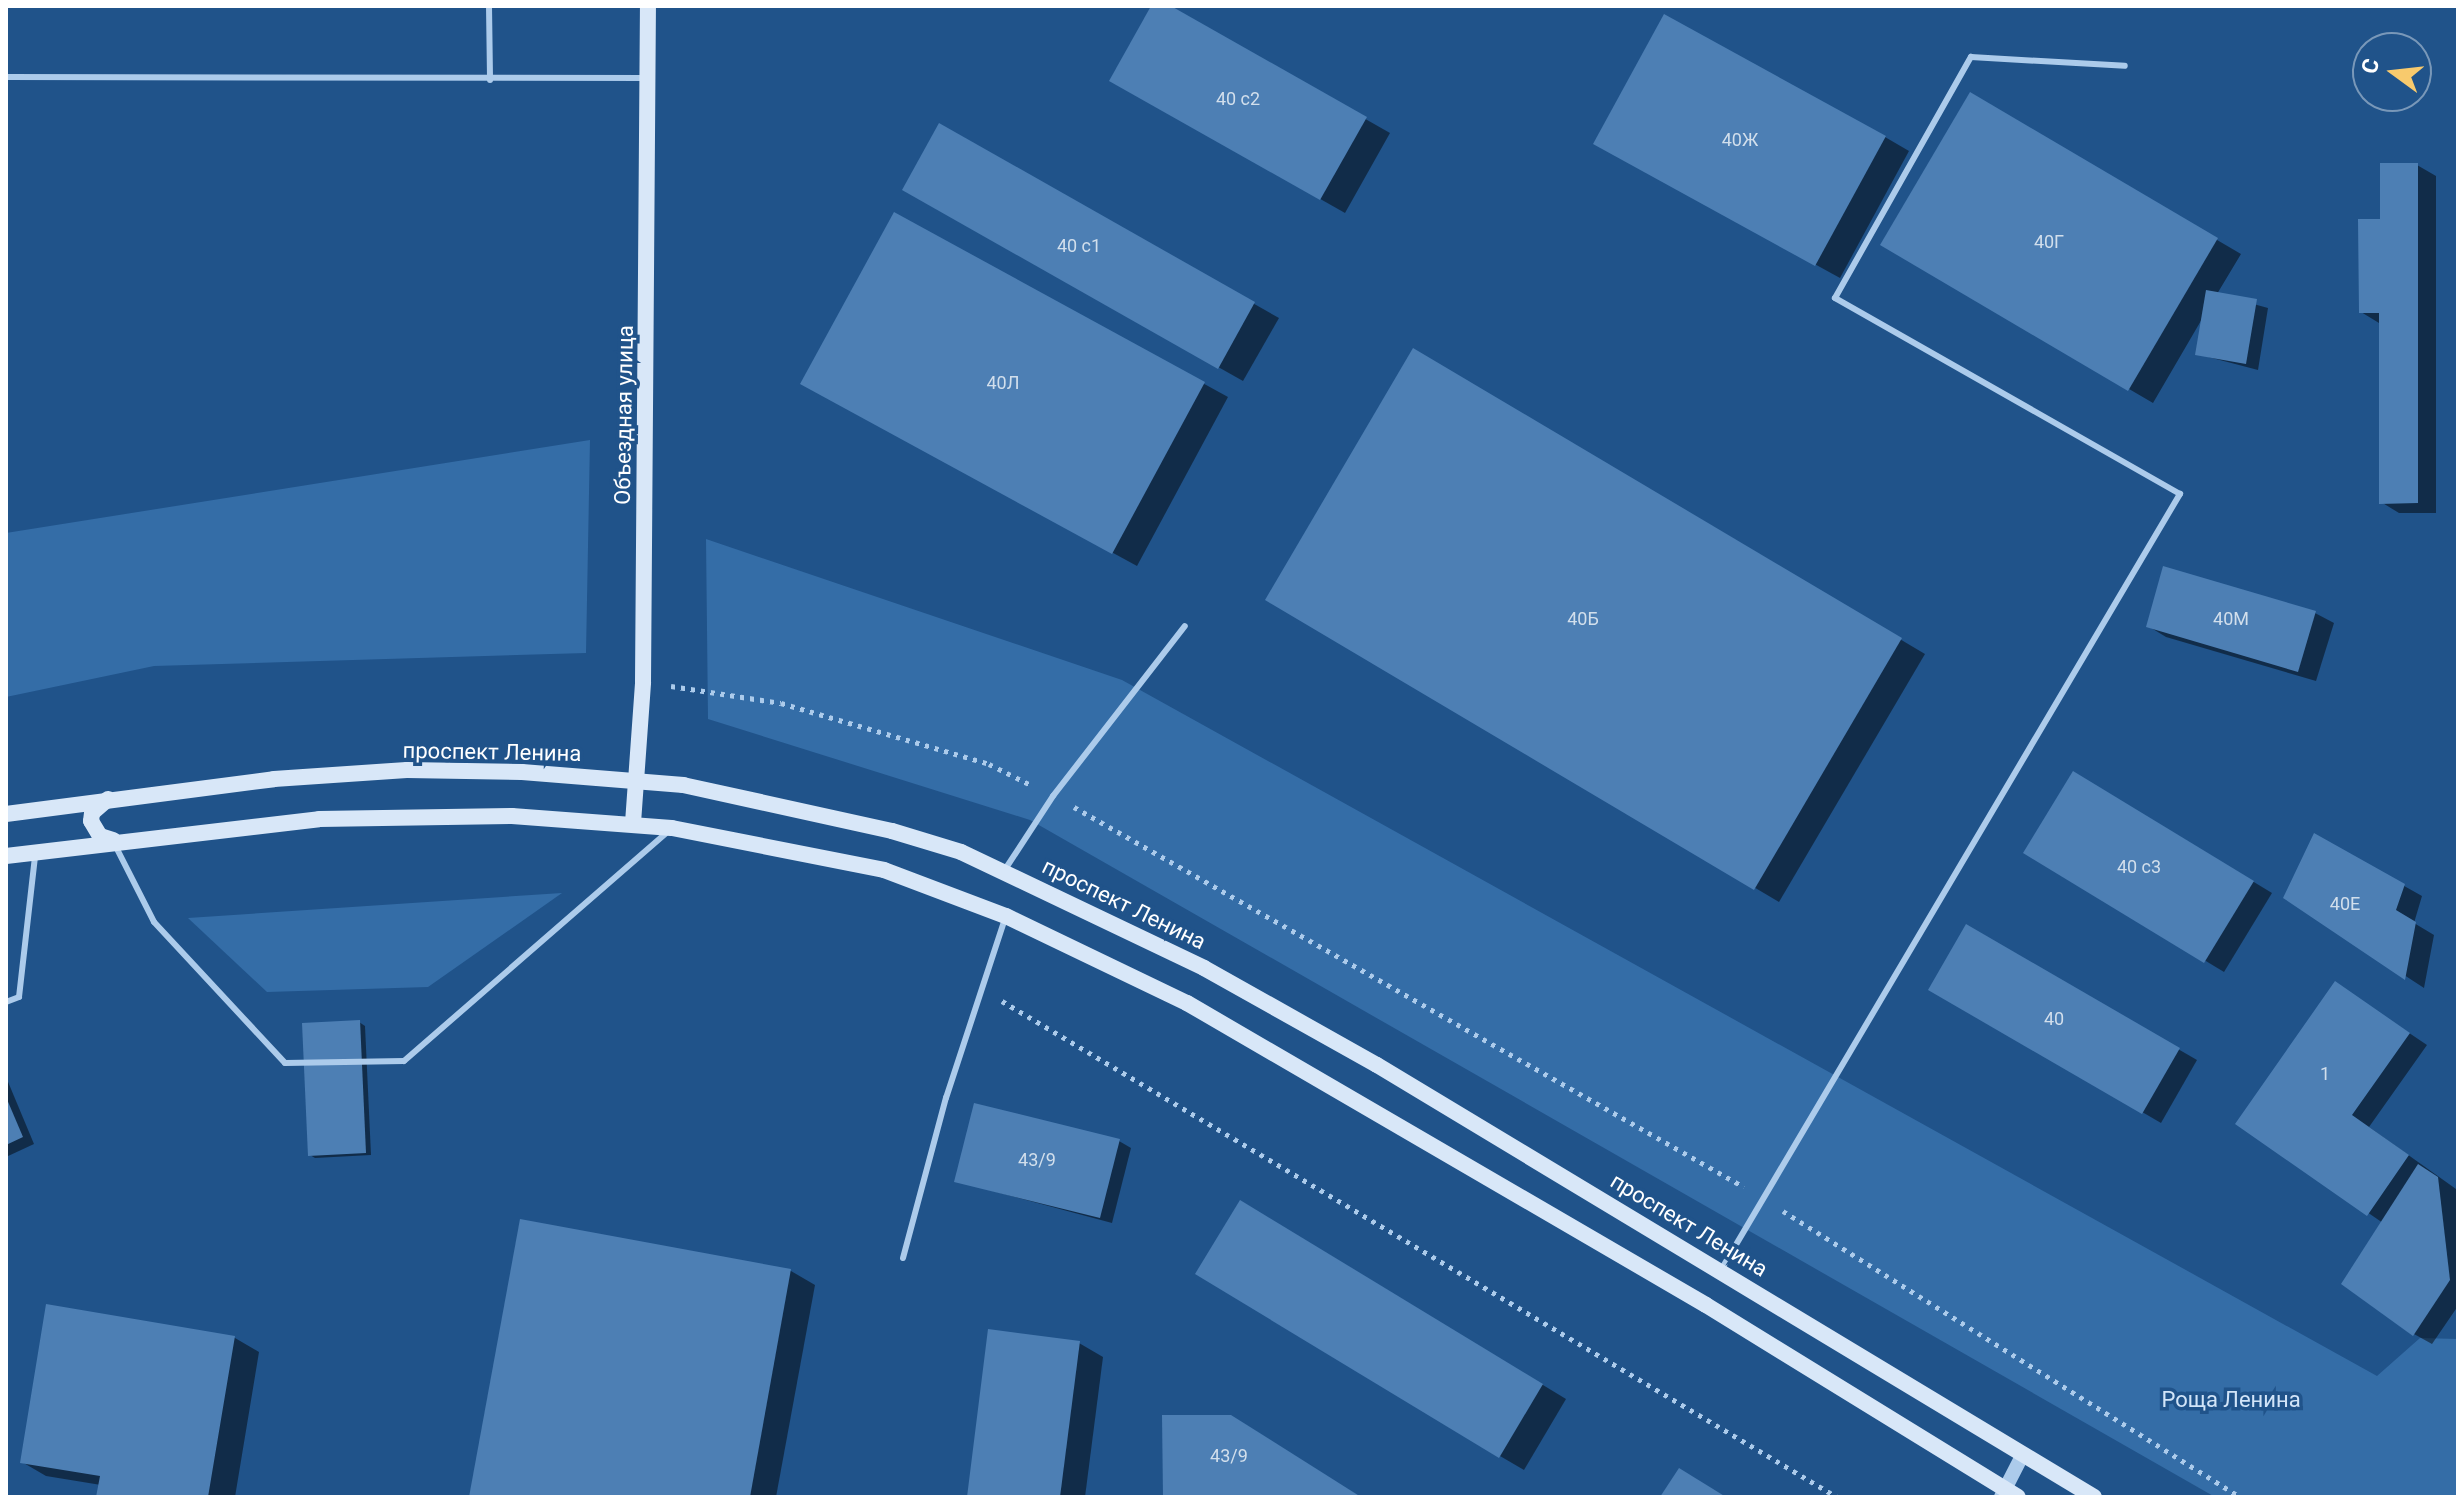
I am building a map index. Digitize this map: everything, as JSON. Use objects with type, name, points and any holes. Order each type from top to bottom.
[{"type":"main road","name":"Объездная улица","points":[[633,823],[639,779],[643,682],[648,6]]},
{"type":"main road","name":"проспект Ленина","points":[[6,814],[109,798],[274,779],[407,770],[639,779],[892,831],[1004,871],[1217,975],[1721,1270],[2094,1497]]},
{"type":"main road","points":[[109,798],[97,806],[91,821],[100,836],[113,840]]},
{"type":"main road","points":[[6,856],[113,840],[319,819],[512,816],[672,828],[884,870],[1006,916],[1187,1003],[1706,1305],[2008,1494]]},
{"type":"street","points":[[2008,1494],[2023,1454]]},
{"type":"lane","points":[[489,6],[490,80]]},
{"type":"lane","points":[[1721,1270],[2180,494],[1835,298],[1971,57],[2125,66]]},
{"type":"lane","points":[[6,77],[649,78]]},
{"type":"lane","points":[[1004,871],[1053,796],[1185,626]]},
{"type":"lane","points":[[113,840],[154,922],[285,1063],[404,1061],[672,828]]},
{"type":"lane","points":[[6,1002],[19,997],[36,851]]},
{"type":"lane","points":[[903,1258],[946,1098],[1006,916]]},
{"type":"path","points":[[643,682],[781,703],[989,764],[1053,796],[1765,1199],[2240,1497]]},
{"type":"path","points":[[984,990],[1837,1497]]},
{"type":"green space","points":[[590,440],[586,653],[154,666],[6,697],[6,533]]},
{"type":"green space","name":"Роща Ленина","points":[[706,539],[1122,680],[2377,1376],[2420,1338],[2458,1339],[2458,1497],[2215,1497],[1030,820],[708,719]]},
{"type":"green space","points":[[562,893],[428,987],[267,992],[188,918]]},
{"type":"building","points":[[1151,6],[1171,6],[1367,117],[1320,200],[1109,81]]},
{"type":"building","points":[[1664,14],[1886,136],[1815,266],[1593,144]]},
{"type":"building","points":[[1970,92],[2218,238],[2128,391],[1880,245]]},
{"type":"building","points":[[939,123],[1255,302],[1218,369],[902,190]]},
{"type":"building","points":[[2380,163],[2418,163],[2418,503],[2379,504],[2379,313],[2359,313],[2358,219],[2380,219]]},
{"type":"building","points":[[894,212],[1205,382],[1112,554],[800,384]]},
{"type":"building","points":[[2206,290],[2257,299],[2246,364],[2195,355]]},
{"type":"building","points":[[1413,348],[1902,638],[1754,890],[1265,600]]},
{"type":"building","points":[[2163,566],[2316,611],[2298,672],[2146,627]]},
{"type":"building","points":[[2073,771],[2254,881],[2204,963],[2023,853]]},
{"type":"building","points":[[2314,833],[2405,884],[2396,910],[2416,922],[2405,980],[2283,898]]},
{"type":"building","points":[[1966,924],[2180,1048],[2142,1114],[1928,990]]},
{"type":"building","points":[[2335,981],[2410,1033],[2352,1115],[2409,1155],[2367,1216],[2235,1124]]},
{"type":"building","points":[[360,1020],[366,1153],[308,1156],[302,1023]]},
{"type":"building","points":[[6,1097],[23,1137],[6,1145]]},
{"type":"building","points":[[974,1103],[1120,1139],[1100,1218],[954,1182]]},
{"type":"building","points":[[2418,1164],[2438,1177],[2450,1280],[2413,1336],[2341,1284]]},
{"type":"building","points":[[1240,1200],[1543,1384],[1499,1458],[1195,1274]]},
{"type":"building","points":[[520,1219],[791,1269],[750,1497],[469,1497]]},
{"type":"building","points":[[46,1304],[235,1336],[208,1497],[96,1497],[100,1476],[20,1463]]},
{"type":"building","points":[[988,1329],[1080,1341],[1060,1497],[967,1497]]},
{"type":"building","points":[[1162,1415],[1231,1415],[1361,1497],[1163,1497]]},
{"type":"building","points":[[1679,1468],[1726,1497],[1660,1497]]}]
